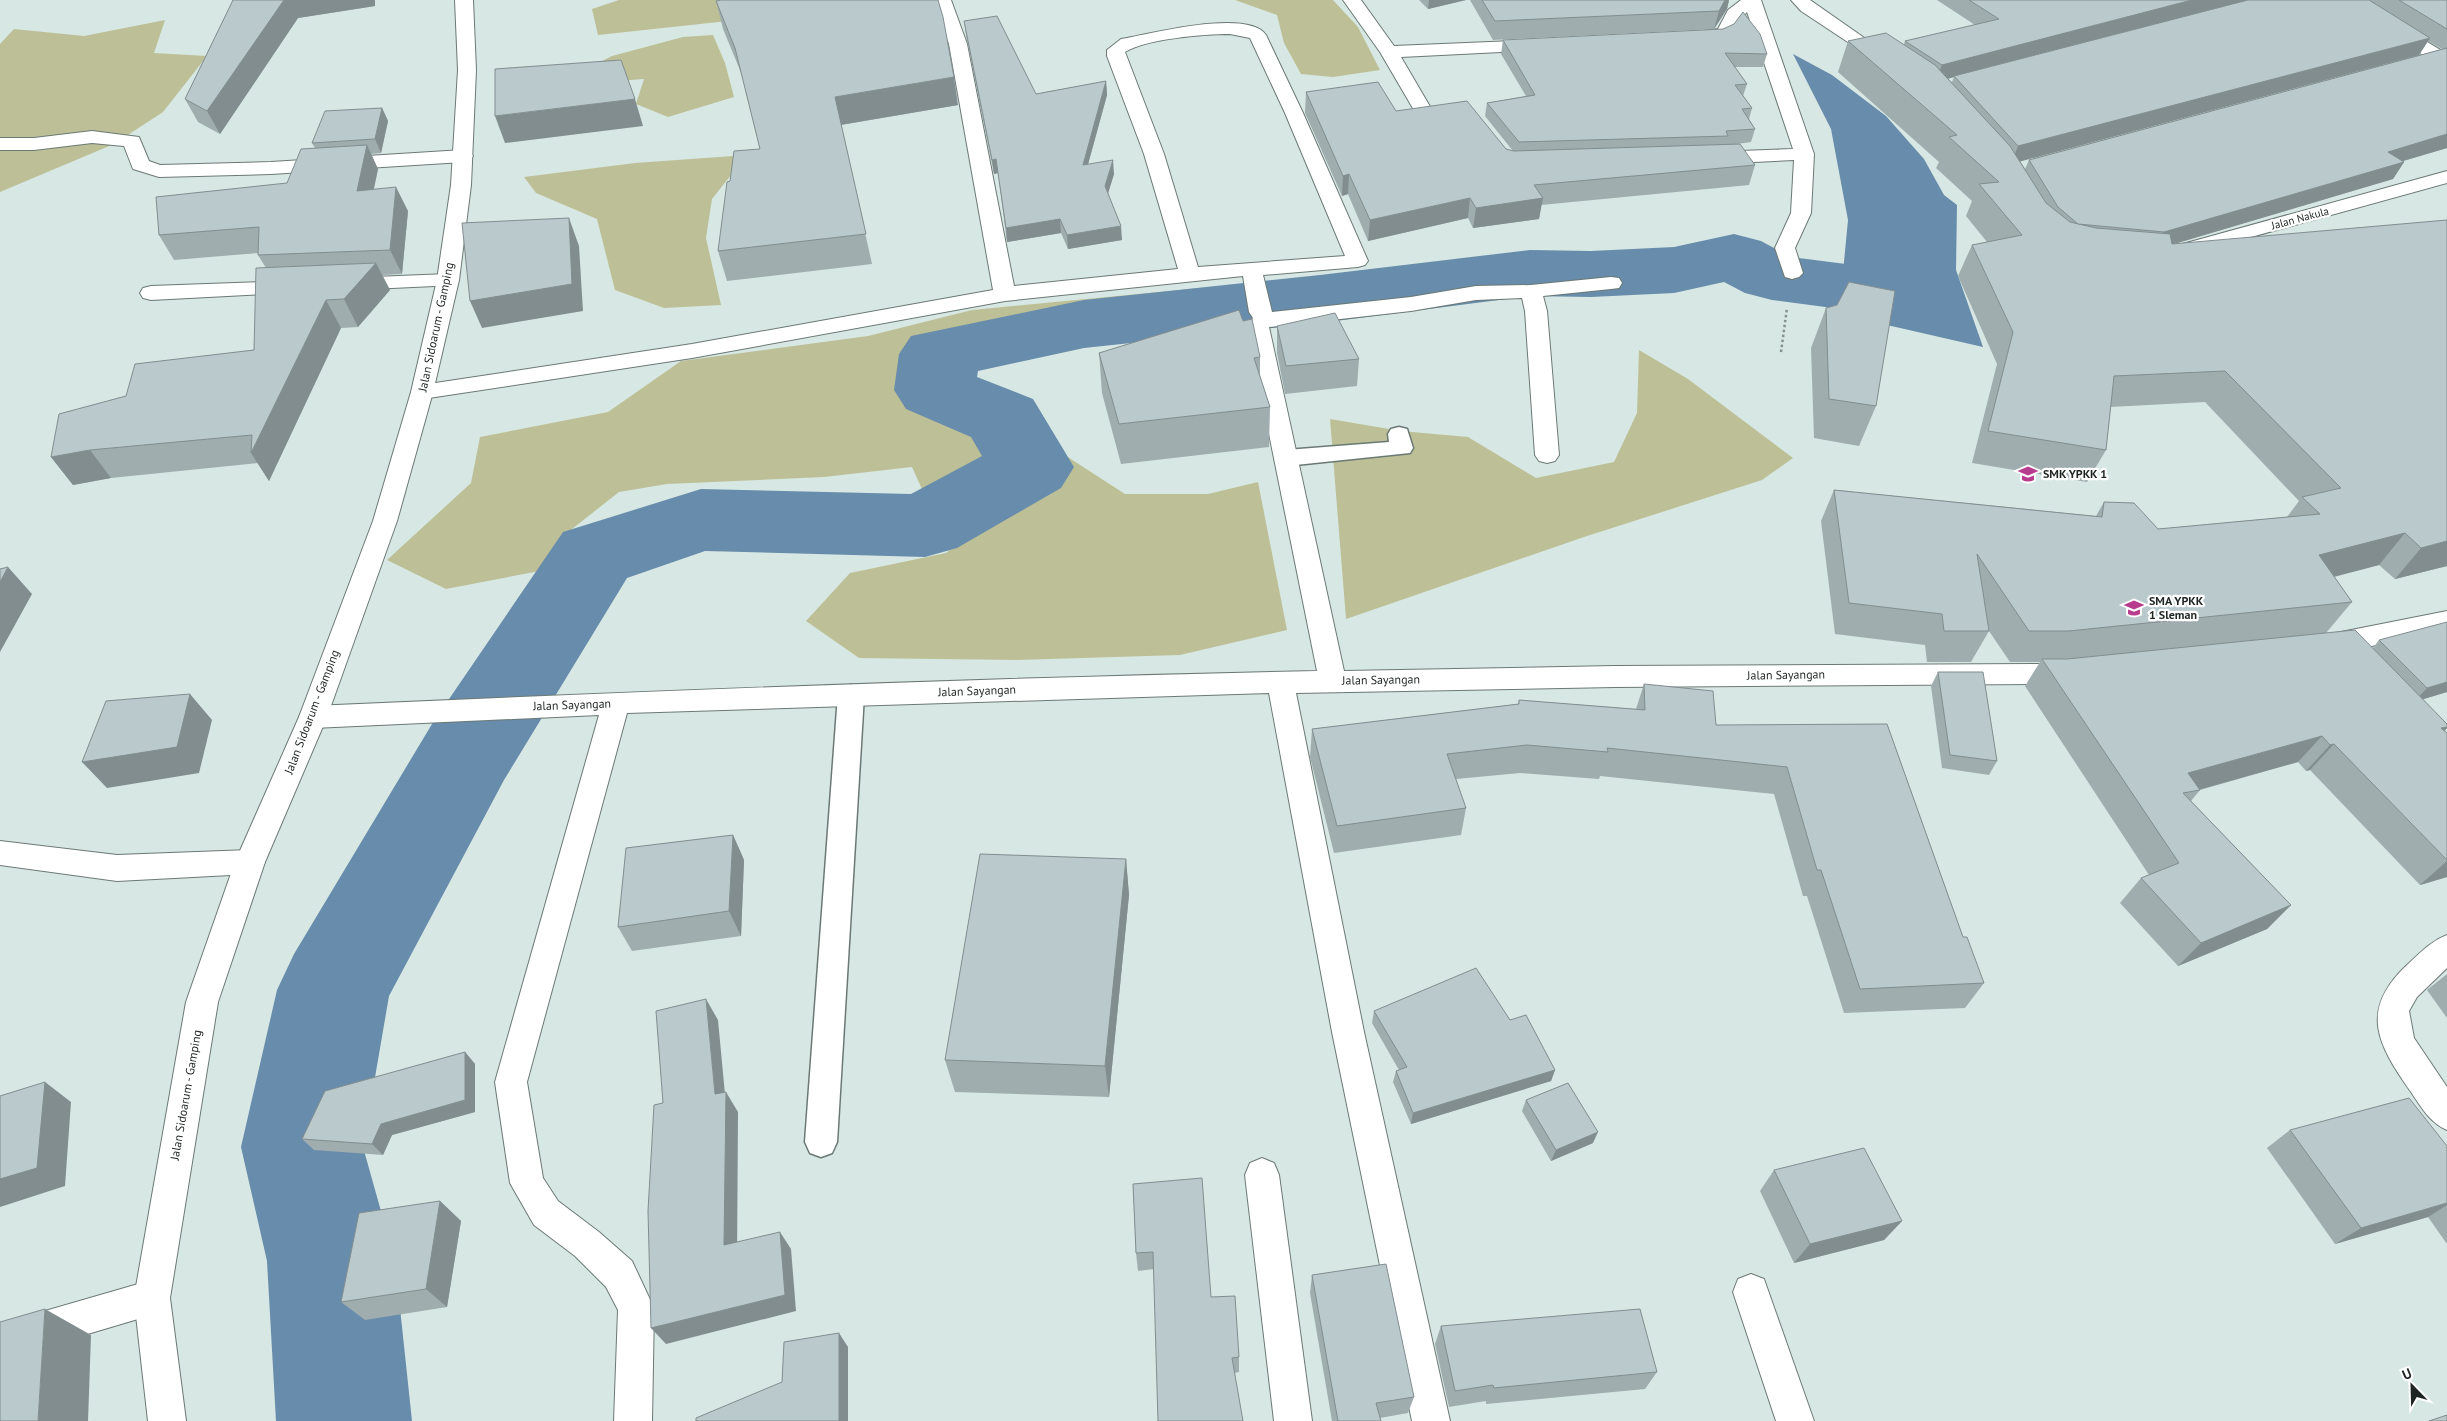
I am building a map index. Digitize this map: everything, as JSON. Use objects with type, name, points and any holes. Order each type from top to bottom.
[{"type":"street","name":"Jalan Sidoarum - Gamping","points":[[166,1421],[152,1298],[202,1002],[250,862],[312,717],[385,521],[422,392],[448,280],[461,185],[467,70],[464,0]]},
{"type":"street","points":[[942,0],[958,44],[1005,294]]},
{"type":"street","points":[[1352,0],[1389,52],[1429,116],[1470,113]]},
{"type":"street","points":[[1680,38],[1719,36],[1725,32],[1734,14],[1752,0],[1795,154],[1801,213],[1785,248],[1792,272]]},
{"type":"street","points":[[1800,0],[1807,7],[1898,68]]},
{"type":"street","points":[[2346,0],[2444,59]]},
{"type":"street","points":[[422,392],[692,350],[1005,294],[1190,274],[1358,262],[1294,113],[1257,35],[1250,31],[1225,27],[1127,43],[1116,50],[1116,56],[1154,154],[1190,274]]},
{"type":"street","points":[[1389,52],[1554,44]]},
{"type":"street","points":[[2417,64],[2444,59]]},
{"type":"street","points":[[0,144],[34,144],[92,138],[132,141],[140,165],[158,171],[271,168],[463,156]]},
{"type":"street","points":[[1697,158],[1795,154]]},
{"type":"street","name":"Jalan Nakula","points":[[2248,251],[2172,255],[2447,177]]},
{"type":"street","points":[[1252,270],[1261,310],[1258,325],[1332,680]]},
{"type":"street","points":[[151,293],[448,280]]},
{"type":"street","points":[[1261,310],[1411,304],[1476,293],[1531,291],[1611,283]]},
{"type":"street","points":[[1531,291],[1536,311],[1547,455]]},
{"type":"street","points":[[2300,648],[2339,644],[2447,621]]},
{"type":"street","points":[[2339,644],[2359,665]]},
{"type":"street","name":"Jalan Sayangan","points":[[312,717],[530,706],[1332,680],[1828,674],[2049,674],[2098,669]]},
{"type":"street","points":[[1280,682],[1348,1032],[1431,1421]]},
{"type":"street","points":[[616,703],[511,1082],[527,1183],[546,1213],[587,1244],[619,1274],[636,1308],[633,1421]]},
{"type":"street","points":[[0,853],[117,868],[250,862]]},
{"type":"street","points":[[2447,949],[2396,998],[2392,1021],[2401,1048],[2447,1114]]},
{"type":"street","points":[[1262,1174],[1293,1421]]},
{"type":"street","points":[[1751,1292],[1795,1421]]},
{"type":"street","points":[[0,1342],[152,1298]]},
{"type":"lane","points":[[1286,458],[1402,448],[1399,434]]},
{"type":"lane","points":[[821,1142],[851,695]]},
{"type":"path","points":[[1781,352],[1788,304]]},
{"type":"green space","points":[[619,0],[844,0],[728,21],[598,35],[592,9]]},
{"type":"green space","points":[[1235,0],[1333,0],[1358,27],[1380,70],[1333,77],[1301,74],[1284,43],[1277,15]]},
{"type":"green space","points":[[165,20],[154,53],[207,56],[163,112],[114,144],[0,192],[0,44],[14,29],[84,36]]},
{"type":"green space","points":[[713,35],[725,63],[734,97],[668,117],[636,104],[644,79],[618,81],[569,78],[612,56],[683,37]]},
{"type":"green space","points":[[747,155],[712,199],[706,238],[721,305],[664,308],[615,290],[597,219],[536,193],[524,177],[635,163]]},
{"type":"green space","points":[[1232,285],[1233,314],[1076,335],[959,336],[905,359],[910,398],[980,431],[1004,453],[994,474],[926,498],[912,467],[824,477],[667,484],[619,492],[567,533],[545,570],[446,589],[387,560],[471,483],[480,437],[608,412],[681,361],[868,336],[972,310]]},
{"type":"green space","points":[[1639,350],[1688,379],[1793,458],[1762,480],[1584,537],[1346,619],[1330,419],[1401,431],[1468,437],[1536,478],[1614,462],[1637,413]]},
{"type":"green space","points":[[1060,452],[1125,494],[1208,494],[1258,482],[1287,630],[1180,655],[1017,660],[859,658],[806,621],[850,573],[946,553]]},
{"type":"water","points":[[1793,54],[1832,75],[1886,116],[1924,159],[1944,195],[1957,205],[1956,270],[1983,347],[1839,314],[1848,220],[1831,129]]},
{"type":"building","points":[[233,0],[284,0],[207,111],[185,99]]},
{"type":"building","points":[[938,0],[954,77],[835,97],[866,234],[718,251],[727,182],[730,181],[734,151],[760,149],[735,48],[716,1]]},
{"type":"building","points":[[1482,0],[1725,0],[1719,11],[1495,21]]},
{"type":"building","points":[[1969,0],[2192,0],[1942,65],[1905,41],[1999,19]]},
{"type":"building","points":[[2248,0],[2369,0],[2430,38],[2018,146],[1954,76]]},
{"type":"building","points":[[2399,0],[2447,0],[2447,29]]},
{"type":"building","points":[[1743,12],[1760,34],[1767,54],[1725,53],[1747,84],[1735,85],[1752,108],[1742,109],[1755,129],[1726,131],[1728,136],[1519,142],[1487,103],[1535,95],[1503,40],[1723,29],[1734,24]]},
{"type":"building","points":[[997,16],[1036,94],[1106,81],[1083,165],[1113,160],[1105,186],[1121,226],[1067,235],[1060,219],[1006,228],[996,159],[992,160],[964,21]]},
{"type":"building","points":[[1886,33],[1935,65],[2010,146],[2046,203],[2070,222],[2096,228],[2170,234],[2172,244],[2447,220],[2447,541],[2421,548],[2405,533],[2319,555],[2352,602],[2069,631],[2029,631],[1977,554],[1989,631],[1944,631],[1942,614],[1849,603],[1834,490],[2102,517],[2104,502],[2134,503],[2158,529],[2320,514],[2302,497],[2341,488],[2225,371],[2114,376],[2106,450],[1988,431],[2013,332],[1972,245],[2022,235],[1979,184],[1999,182],[1949,137],[1957,135],[1848,41]]},
{"type":"building","points":[[2447,48],[2447,134],[2388,152],[2404,162],[2164,232],[2078,224],[2058,207],[2029,160]]},
{"type":"building","points":[[621,60],[635,99],[495,116],[495,69]]},
{"type":"building","points":[[1378,82],[1396,111],[1467,101],[1506,149],[1514,151],[1740,144],[1755,165],[1534,185],[1543,198],[1476,208],[1470,198],[1370,220],[1349,174],[1343,176],[1306,92]]},
{"type":"building","points":[[382,108],[375,139],[312,143],[325,111]]},
{"type":"building","points":[[367,145],[357,191],[396,187],[390,250],[258,255],[259,227],[159,235],[156,197],[287,183],[301,149]]},
{"type":"building","points":[[569,218],[572,284],[470,301],[462,223]]},
{"type":"building","points":[[376,263],[344,299],[326,300],[251,453],[252,435],[90,450],[51,457],[59,414],[126,396],[135,364],[254,350],[256,268]]},
{"type":"building","points":[[1849,282],[1895,291],[1876,406],[1829,399],[1826,308],[1837,305]]},
{"type":"building","points":[[1239,310],[1243,321],[1252,319],[1260,357],[1254,358],[1270,407],[1119,424],[1099,353]]},
{"type":"building","points":[[1335,313],[1359,359],[1286,366],[1277,326]]},
{"type":"building","points":[[8,567],[0,582],[0,569]]},
{"type":"building","points":[[2447,622],[2447,682],[2427,688],[2379,640]]},
{"type":"building","points":[[2355,630],[2447,724],[2447,727],[2441,728],[2447,733],[2447,860],[2334,744],[2330,745],[2322,736],[2188,773],[2200,790],[2183,793],[2291,905],[2201,943],[2141,878],[2179,863],[2042,659],[2067,659]]},
{"type":"building","points":[[1938,672],[1983,672],[1997,761],[1950,755]]},
{"type":"building","points":[[1644,684],[1713,691],[1716,725],[1887,724],[1963,937],[1967,937],[1984,983],[1860,989],[1821,870],[1817,870],[1787,767],[1607,748],[1608,752],[1527,745],[1447,754],[1466,808],[1337,826],[1312,729],[1519,704],[1519,700],[1645,710]]},
{"type":"building","points":[[190,694],[177,747],[82,762],[106,701]]},
{"type":"building","points":[[733,835],[729,911],[618,927],[626,848]]},
{"type":"building","points":[[980,854],[1126,859],[1105,1066],[945,1060]]},
{"type":"building","points":[[1476,968],[1510,1020],[1526,1015],[1555,1070],[1413,1113],[1396,1071],[1407,1067],[1374,1011]]},
{"type":"building","points":[[706,999],[715,1094],[726,1092],[724,1245],[780,1232],[785,1295],[651,1328],[648,1211],[654,1105],[663,1103],[656,1011]]},
{"type":"building","points":[[465,1052],[465,1100],[381,1124],[372,1144],[302,1139],[325,1091]]},
{"type":"building","points":[[45,1082],[37,1168],[0,1179],[0,1096]]},
{"type":"building","points":[[1568,1083],[1598,1132],[1556,1150],[1526,1100]]},
{"type":"building","points":[[2409,1098],[2447,1146],[2447,1203],[2361,1228],[2290,1130]]},
{"type":"building","points":[[1864,1148],[1902,1221],[1810,1244],[1774,1170]]},
{"type":"building","points":[[1202,1178],[1211,1297],[1235,1296],[1239,1357],[1232,1358],[1243,1421],[1158,1421],[1153,1252],[1136,1253],[1133,1184]]},
{"type":"building","points":[[440,1201],[426,1289],[341,1302],[359,1213]]},
{"type":"building","points":[[1386,1264],[1414,1397],[1376,1403],[1381,1421],[1338,1421],[1312,1275]]},
{"type":"building","points":[[45,1309],[38,1421],[0,1421],[0,1322]]},
{"type":"building","points":[[1640,1309],[1657,1372],[1494,1388],[1493,1385],[1455,1391],[1441,1326]]},
{"type":"building","points":[[839,1333],[839,1421],[696,1421],[696,1418],[782,1382],[784,1342]]},
{"type":"building","points":[[2447,1415],[2447,1421],[2429,1421]]},
{"type":"waterway","points":[[344,1421],[331,1261],[302,1147],[334,990],[468,752],[595,555],[701,520],[925,526],[1031,467],[1003,418],[935,390],[939,354],[1084,324],[1320,299],[1530,273],[1591,274],[1674,270],[1734,257],[1772,277],[1916,296]]},
{"type":"place","name":"SMK YPKK 1","points":[[2028,474]]},
{"type":"place","name":"SMA YPKK 1 Sleman","points":[[2134,608]]}]
